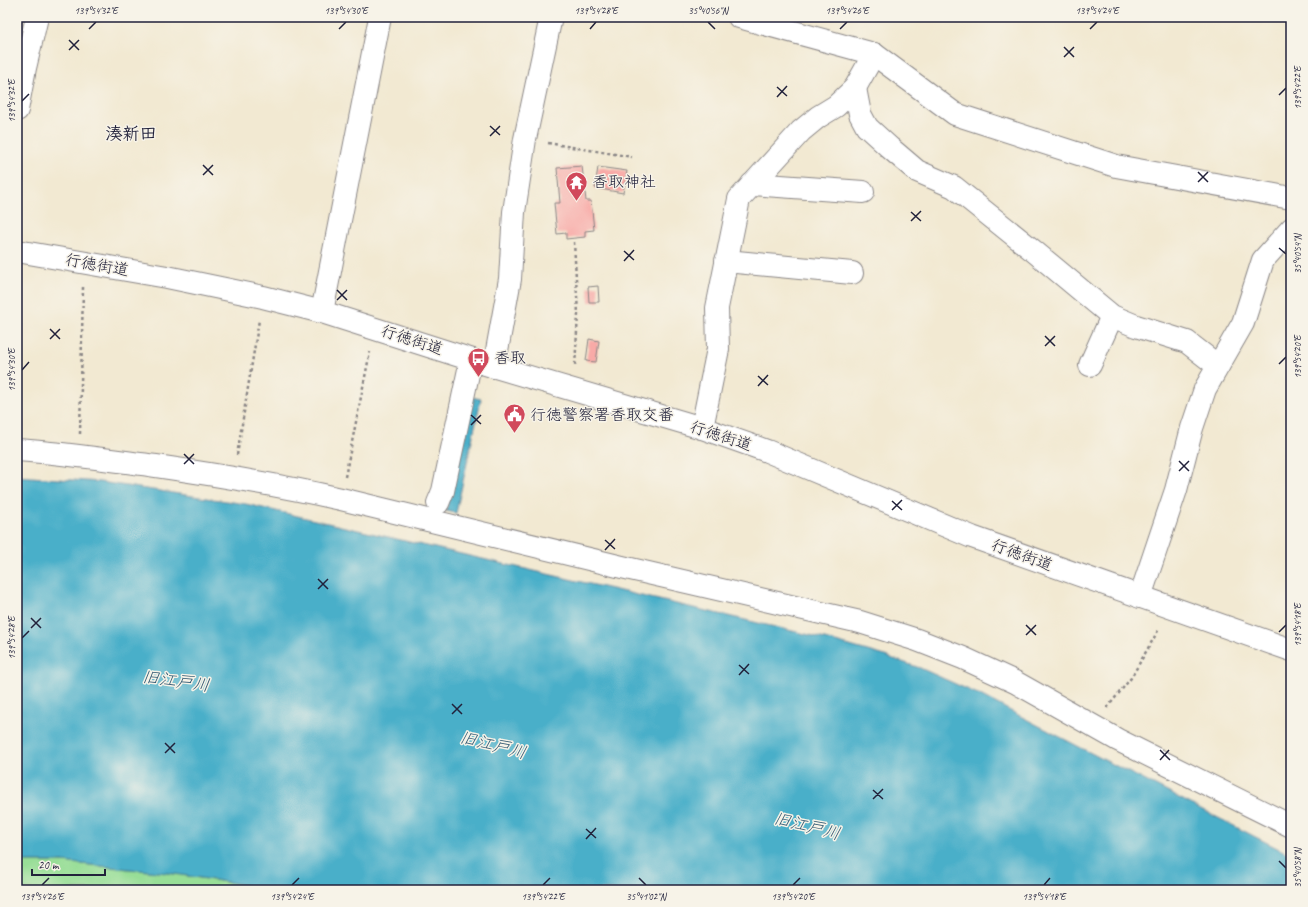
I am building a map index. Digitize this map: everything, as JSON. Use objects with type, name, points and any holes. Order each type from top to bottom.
[{"type":"street","points":[[17,110],[37,17]]},
{"type":"street","points":[[322,312],[380,17]]},
{"type":"street","points":[[494,367],[510,279],[514,212],[525,138],[551,17]]},
{"type":"street","points":[[739,17],[874,54],[954,114],[1116,166],[1291,198]]},
{"type":"street","points":[[702,428],[718,349],[717,308],[739,199],[801,131],[836,106],[855,88],[874,54]]},
{"type":"street","points":[[855,88],[860,114],[867,127],[917,171],[954,187],[1036,252],[1112,316],[1136,326],[1187,342],[1218,366]]},
{"type":"street","points":[[752,184],[863,192]]},
{"type":"street","points":[[1140,597],[1176,490],[1192,428],[1205,389],[1243,324],[1264,260],[1291,229]]},
{"type":"street","name":"行徳街道","points":[[17,251],[167,277],[263,297],[322,312],[471,360],[702,428],[767,451],[972,537],[1291,650]]},
{"type":"street","points":[[726,261],[852,273]]},
{"type":"street","points":[[1090,365],[1112,316]]},
{"type":"street","points":[[438,503],[443,491],[471,360]]},
{"type":"street","points":[[17,450],[79,455],[234,478],[295,489],[860,622],[917,640],[963,658],[1015,682],[1118,740],[1291,826]]},
{"type":"path","points":[[525,138],[632,157]]},
{"type":"path","points":[[570,390],[575,367],[578,314],[574,242]]},
{"type":"path","points":[[79,455],[83,262]]},
{"type":"path","points":[[234,478],[263,297]]},
{"type":"path","points":[[341,499],[375,328]]},
{"type":"path","points":[[1094,726],[1131,678],[1171,608]]},
{"type":"green space","points":[[17,862],[62,862],[168,873],[246,885],[251,890],[17,890]]},
{"type":"water","points":[[471,397],[481,399],[456,513],[446,511]]},
{"type":"water","name":"旧江戸川","points":[[17,476],[100,482],[246,504],[814,636],[882,655],[920,668],[980,695],[1291,855],[1291,890],[251,890],[246,885],[168,873],[62,862],[17,862]]},
{"type":"building","name":"香取神社","points":[[582,166],[586,201],[591,201],[594,230],[585,231],[585,237],[566,239],[566,233],[557,234],[554,203],[560,203],[557,168]]},
{"type":"building","points":[[598,167],[627,171],[623,193],[595,188]]},
{"type":"building","points":[[598,286],[599,302],[589,302],[588,287]]},
{"type":"building","points":[[589,339],[599,341],[596,362],[586,361]]},
{"type":"place","name":"香取神社","points":[[576,202]]},
{"type":"place","name":"香取","points":[[479,378]]},
{"type":"place","name":"行徳警察署香取交番","points":[[515,434]]},
{"type":"district","name":"湊新田","points":[[131,133]]}]
